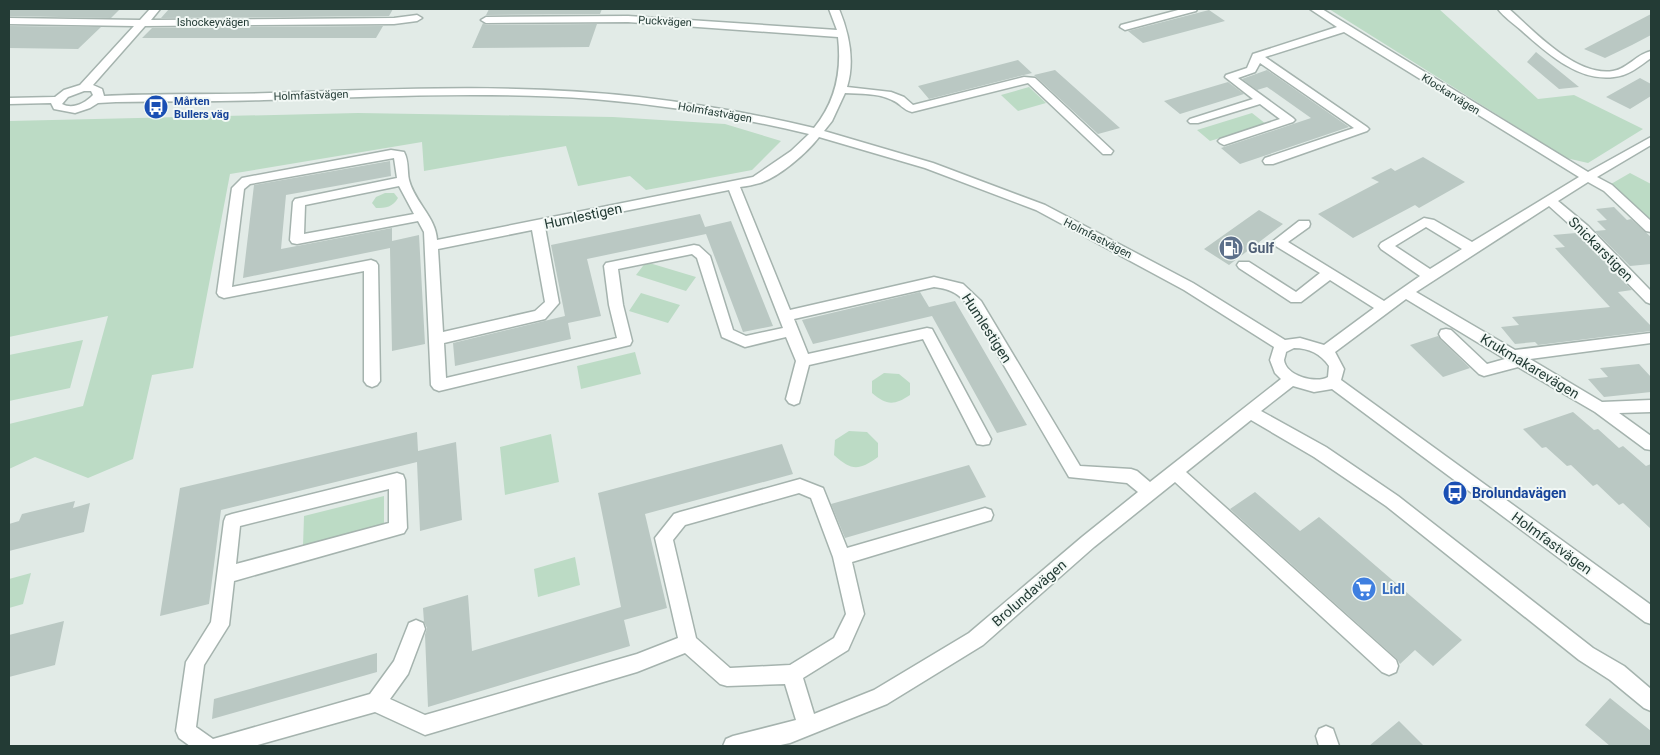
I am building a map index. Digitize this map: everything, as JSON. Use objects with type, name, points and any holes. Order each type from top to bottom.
[{"type":"street","points":[[84,88],[155,9]]},
{"type":"street","name":"Humlestigen","points":[[431,246],[757,180],[781,167],[818,133],[831,116],[842,90],[846,61],[843,34],[834,9]]},
{"type":"street","points":[[1124,27],[1192,9]]},
{"type":"street","name":"Klockarvägen","points":[[1315,9],[1558,160],[1608,188],[1651,228]]},
{"type":"street","points":[[1503,9],[1564,59],[1598,75],[1616,74],[1651,54]]},
{"type":"street","name":"Ishockeyvägen","points":[[9,21],[394,21],[417,18]]},
{"type":"street","name":"Puckvägen","points":[[486,20],[628,20],[843,34]]},
{"type":"street","points":[[1224,141],[1289,120],[1230,77],[1251,70],[1257,56],[1345,28]]},
{"type":"street","points":[[1257,56],[1363,129],[1269,161]]},
{"type":"street","points":[[842,90],[878,92],[900,99],[908,108],[912,109],[1024,80],[1031,80],[1107,151]]},
{"type":"street","points":[[9,101],[57,100],[66,94],[84,88],[94,88],[98,91],[99,95],[95,100],[83,107],[68,110],[58,107],[57,100]]},
{"type":"street","name":"Holmfastvägen","points":[[95,100],[399,92],[551,94],[637,100],[710,110],[818,133],[880,149],[1025,201],[1153,265],[1206,296],[1283,346]]},
{"type":"street","points":[[1194,121],[1261,100]]},
{"type":"street","points":[[1325,352],[1429,275],[1549,200],[1651,140]]},
{"type":"street","points":[[372,381],[370,265],[224,293],[238,188],[246,181],[391,154],[400,155],[403,181],[430,232],[439,385],[625,341],[616,305],[611,266],[694,249],[703,256],[727,333],[745,342],[788,324]]},
{"type":"street","points":[[403,181],[299,202],[297,240],[423,216]]},
{"type":"street","points":[[734,185],[803,361],[794,399]]},
{"type":"street","name":"Snickarstigen","points":[[1549,200],[1583,229],[1651,299]]},
{"type":"street","points":[[1429,275],[1386,246],[1424,222],[1429,223],[1471,248]]},
{"type":"street","points":[[1304,224],[1279,242],[1384,307]]},
{"type":"street","points":[[437,339],[540,316],[552,303],[538,225]]},
{"type":"street","points":[[1244,265],[1296,299],[1328,273]]},
{"type":"street","name":"Humlestigen","points":[[788,324],[934,282],[956,285],[965,291],[976,305],[1075,472],[1131,476],[1150,492]]},
{"type":"street","name":"Krukmakarevägen","points":[[1405,292],[1600,408],[1651,444]]},
{"type":"street","points":[[803,361],[926,332],[983,439]]},
{"type":"street","points":[[1446,334],[1484,370],[1518,358],[1651,338]]},
{"type":"street","points":[[1302,343],[1325,352],[1336,368],[1336,376],[1332,381],[1315,386],[1304,384],[1291,378],[1281,370],[1277,361],[1278,353],[1283,346],[1302,343]]},
{"type":"street","name":"Brolundavägen","points":[[733,746],[790,733],[880,697],[976,639],[1088,542],[1291,378]]},
{"type":"street","name":"Holmfastvägen","points":[[1332,381],[1651,616]]},
{"type":"street","points":[[1600,408],[1651,406]]},
{"type":"street","points":[[1249,412],[1320,452],[1392,501],[1586,654],[1617,673],[1651,701]]},
{"type":"street","points":[[1175,472],[1389,666]]},
{"type":"street","points":[[206,746],[186,731],[195,662],[220,625],[232,521],[396,480],[398,528],[226,575]]},
{"type":"street","points":[[800,486],[817,493],[842,558],[855,614],[841,644],[792,674],[727,676],[688,643],[664,538],[680,519],[800,486]]},
{"type":"street","points":[[842,558],[985,515]]},
{"type":"street","points":[[220,746],[376,702],[402,666],[416,629]]},
{"type":"street","points":[[376,702],[425,725],[637,663],[688,643]]},
{"type":"street","points":[[792,674],[808,726]]},
{"type":"green space","points":[[1329,9],[1439,9],[1538,99],[1574,95],[1643,129],[1588,163],[1566,158]]},
{"type":"green space","points":[[1029,87],[1046,103],[1018,111],[1001,95]]},
{"type":"green space","points":[[358,113],[613,117],[725,124],[781,141],[752,170],[646,190],[630,176],[578,186],[566,146],[424,171],[422,142],[230,174],[193,368],[152,375],[133,459],[88,478],[35,457],[9,469],[9,424],[83,406],[108,316],[9,337],[9,121]]},
{"type":"green space","points":[[1252,113],[1266,124],[1210,141],[1197,130]]},
{"type":"green space","points":[[1630,173],[1651,184],[1651,221],[1611,184]]},
{"type":"green space","points":[[385,193],[394,193],[398,198],[389,206],[376,208],[372,203],[376,197]]},
{"type":"green space","points":[[646,262],[696,277],[686,291],[636,275]]},
{"type":"green space","points":[[641,293],[680,305],[668,323],[629,311]]},
{"type":"green space","points":[[83,340],[70,388],[9,401],[9,355]]},
{"type":"green space","points":[[635,352],[641,374],[581,389],[577,366]]},
{"type":"green space","points":[[884,373],[899,374],[910,383],[910,395],[890,403],[872,393],[872,381]]},
{"type":"green space","points":[[849,431],[867,432],[878,443],[878,457],[865,465],[855,467],[846,464],[834,455],[835,440]]},
{"type":"green space","points":[[551,434],[559,482],[505,495],[500,447]]},
{"type":"green space","points":[[384,496],[384,524],[303,546],[304,516]]},
{"type":"green space","points":[[575,557],[580,585],[538,597],[534,569]]},
{"type":"green space","points":[[31,573],[23,604],[9,608],[9,579]]},
{"type":"building","points":[[9,9],[120,9],[111,18],[9,16]]},
{"type":"building","points":[[169,9],[393,9],[389,16],[161,18]]},
{"type":"building","points":[[489,9],[602,9],[600,14],[486,15]]},
{"type":"building","points":[[1209,10],[1225,21],[1143,43],[1128,31]]},
{"type":"building","points":[[1651,14],[1651,35],[1632,45],[1605,58],[1584,49]]},
{"type":"building","points":[[483,23],[486,25],[597,24],[589,47],[472,48]]},
{"type":"building","points":[[9,26],[101,27],[78,49],[9,48]]},
{"type":"building","points":[[383,26],[376,38],[142,38],[152,28]]},
{"type":"building","points":[[1536,52],[1579,87],[1559,89],[1527,62]]},
{"type":"building","points":[[1018,60],[1032,73],[929,99],[918,86]]},
{"type":"building","points":[[1055,70],[1120,128],[1098,134],[1034,75]]},
{"type":"building","points":[[1267,70],[1349,127],[1240,164],[1221,148],[1311,118],[1267,87],[1257,90],[1242,79]]},
{"type":"building","points":[[1640,78],[1651,84],[1651,96],[1630,109],[1606,97]]},
{"type":"building","points":[[1228,82],[1244,94],[1180,114],[1164,101]]},
{"type":"building","points":[[1423,157],[1465,182],[1419,208],[1415,205],[1353,238],[1318,214],[1379,182],[1371,178],[1391,168],[1395,171]]},
{"type":"building","points":[[390,161],[391,176],[286,195],[281,249],[392,228],[392,241],[419,235],[425,344],[392,351],[390,248],[243,278],[254,185]]},
{"type":"building","points":[[1614,207],[1627,220],[1631,219],[1651,237],[1651,264],[1630,266],[1595,231],[1606,230],[1597,221],[1607,220],[1596,209]]},
{"type":"building","name":"Gulf","points":[[1259,210],[1283,224],[1229,265],[1204,249]]},
{"type":"building","points":[[700,214],[705,227],[731,221],[773,326],[743,332],[706,234],[587,259],[601,316],[568,323],[571,339],[455,366],[453,343],[565,316],[551,245]]},
{"type":"building","points":[[1576,233],[1632,290],[1618,292],[1651,326],[1651,331],[1538,345],[1535,342],[1515,344],[1501,327],[1519,325],[1512,317],[1610,307],[1555,248],[1565,247],[1553,235]]},
{"type":"building","points":[[920,292],[929,307],[955,301],[1027,425],[997,433],[932,316],[813,344],[802,320]]},
{"type":"building","points":[[1438,336],[1470,368],[1443,377],[1410,345]]},
{"type":"building","points":[[1639,364],[1651,377],[1651,392],[1604,397],[1588,379],[1608,377],[1600,368]]},
{"type":"building","points":[[1573,412],[1594,430],[1598,429],[1619,448],[1623,446],[1646,466],[1651,464],[1651,529],[1623,503],[1619,505],[1597,484],[1593,486],[1571,465],[1567,466],[1546,447],[1542,448],[1523,429]]},
{"type":"building","points":[[417,432],[418,451],[456,442],[462,520],[420,531],[417,462],[221,510],[209,604],[160,616],[180,488]]},
{"type":"building","points":[[782,444],[793,474],[645,514],[667,608],[624,620],[630,646],[428,707],[425,635],[427,628],[424,622],[423,608],[468,595],[472,651],[621,607],[598,493]]},
{"type":"building","points":[[969,465],[986,497],[845,538],[831,504]]},
{"type":"building","points":[[1255,492],[1300,531],[1319,517],[1462,640],[1433,666],[1415,650],[1400,664],[1397,659],[1230,509]]},
{"type":"building","points":[[75,501],[73,508],[90,503],[84,532],[9,551],[9,524],[19,521],[22,514]]},
{"type":"building","points":[[64,621],[55,665],[9,677],[9,635]]},
{"type":"building","points":[[377,653],[377,672],[212,719],[214,699]]},
{"type":"building","points":[[1610,698],[1651,731],[1651,746],[1610,746],[1585,725]]},
{"type":"building","points":[[1399,721],[1424,746],[1369,746]]},
{"type":"place","name":"Mårten Bullers väg","points":[[156,107]]},
{"type":"place","name":"Gulf","points":[[1231,248]]},
{"type":"place","name":"Brolundavägen","points":[[1455,493]]},
{"type":"place","name":"Lidl","points":[[1364,589]]}]
